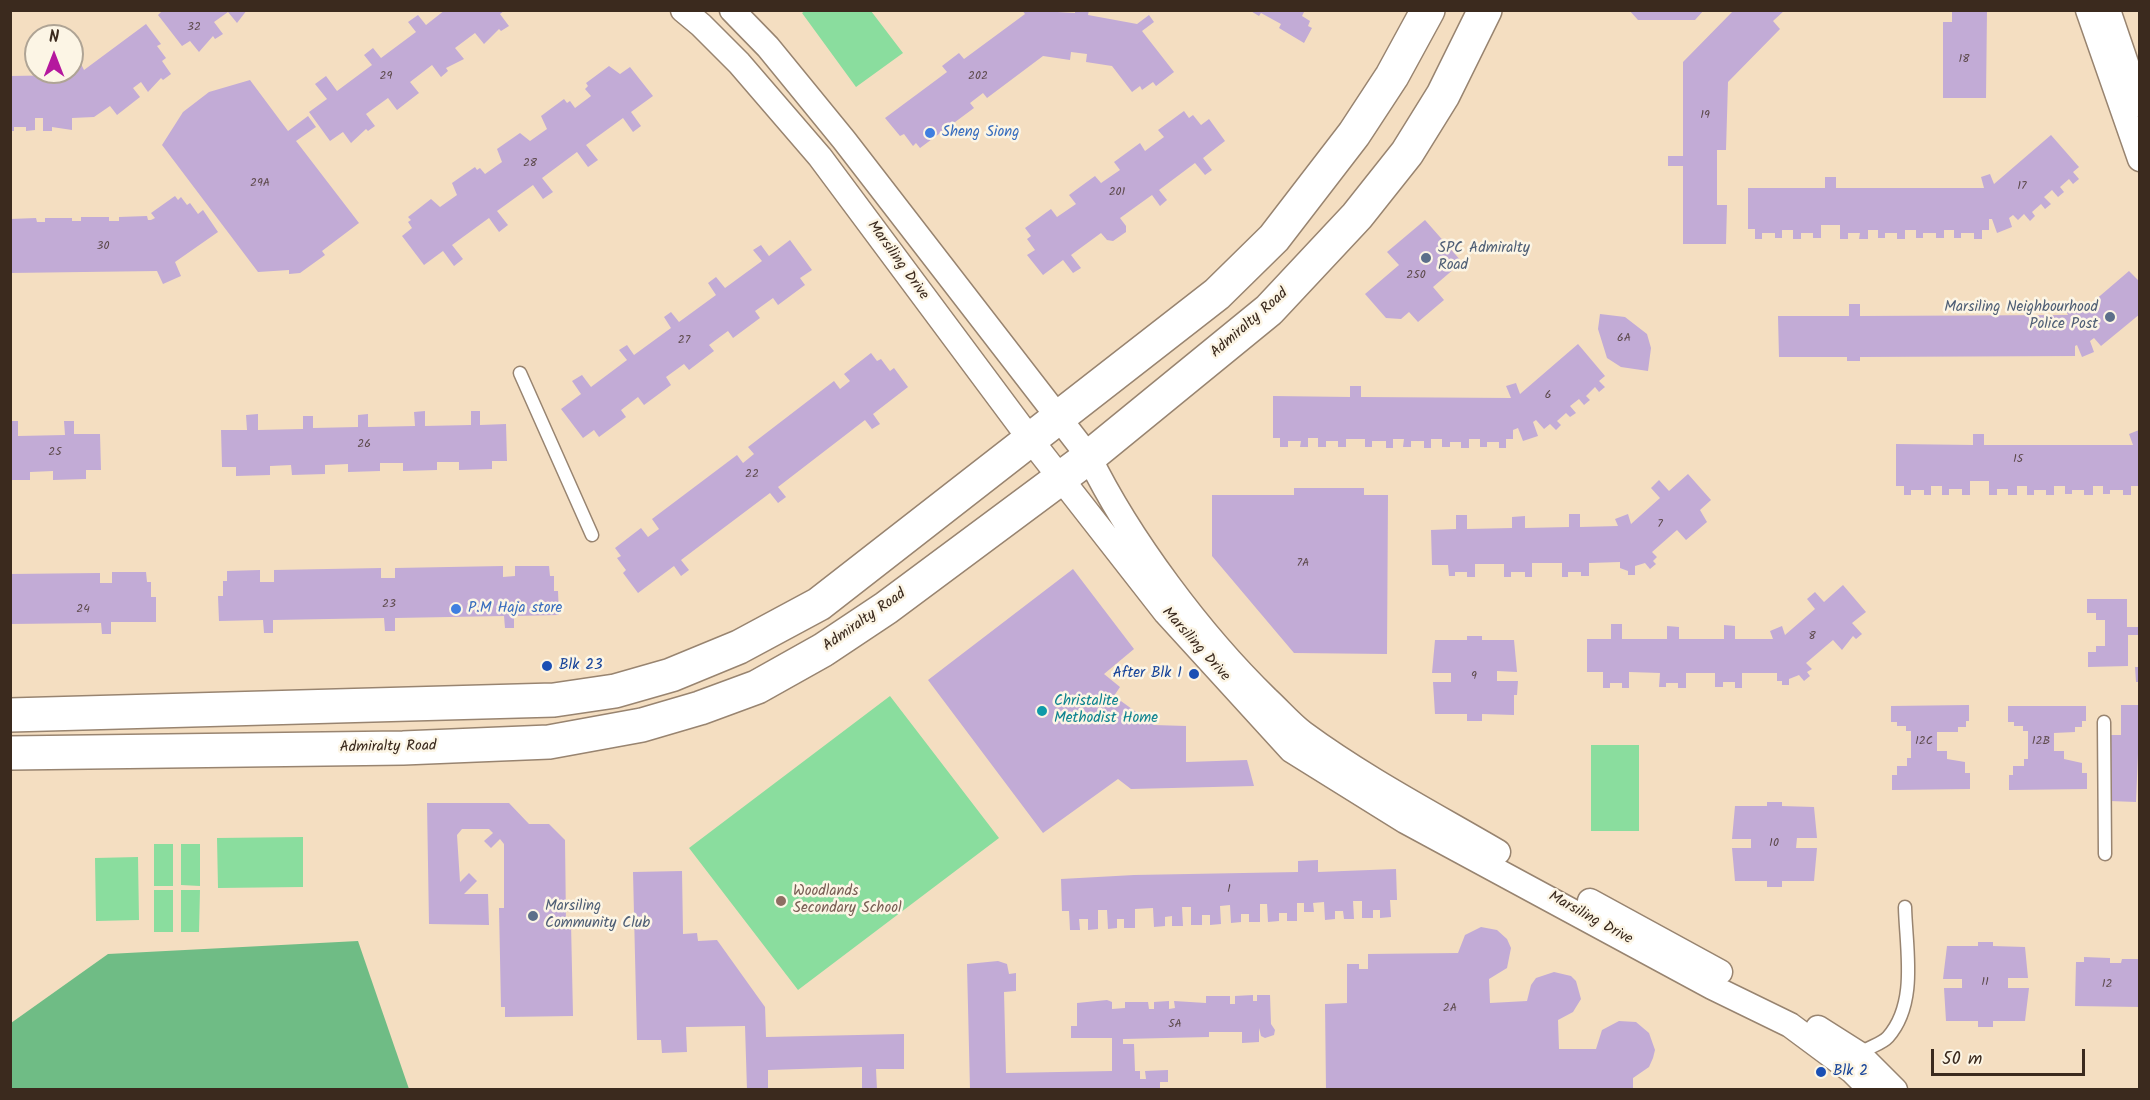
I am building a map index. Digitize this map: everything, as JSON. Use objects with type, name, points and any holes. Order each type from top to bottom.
[{"type":"main road","points":[[10,715],[554,700],[626,687],[671,675],[739,647],[819,604],[1217,294],[1274,238],[1354,134],[1392,76],[1428,10]]},
{"type":"main road","name":"Admiralty Road","points":[[10,753],[498,745],[558,740],[642,725],[700,708],[757,687],[823,651],[886,608],[1089,458],[1269,310],[1310,269],[1407,153],[1443,95],[1485,10]]},
{"type":"street","name":"Marsiling Drive","points":[[683,10],[701,24],[739,63],[832,149],[1058,418],[1089,458],[1105,490],[1134,535],[1236,669],[1302,732],[1355,768],[1503,855],[1660,938],[1895,1089]]},
{"type":"street","name":"Marsiling Drive","points":[[732,10],[768,47],[832,149],[1030,439],[1166,613],[1291,750],[1406,821],[1712,987],[1790,1025],[1855,1062],[1871,1089]]},
{"type":"street","points":[[2088,10],[2123,82],[2139,104]]},
{"type":"street","points":[[2108,10],[2139,159]]},
{"type":"lane","points":[[520,373],[592,535]]},
{"type":"lane","points":[[2104,722],[2105,854]]},
{"type":"lane","points":[[1855,1062],[1886,1040],[1902,1017],[1907,996],[1905,907]]},
{"type":"green space","points":[[805,11],[871,11],[903,53],[856,87],[802,13]]},
{"type":"green space","points":[[890,696],[999,838],[798,990],[689,848]]},
{"type":"green space","points":[[1591,745],[1639,745],[1639,831],[1591,831]]},
{"type":"green space","points":[[303,837],[303,887],[218,888],[217,838]]},
{"type":"green space","points":[[154,844],[173,844],[173,886],[154,886]]},
{"type":"green space","points":[[181,844],[200,844],[200,886],[181,885]]},
{"type":"green space","points":[[138,857],[139,920],[96,921],[95,858]]},
{"type":"green space","points":[[154,890],[173,890],[173,932],[154,932]]},
{"type":"green space","points":[[181,890],[200,890],[199,932],[181,932]]},
{"type":"green space","points":[[358,941],[409,1089],[11,1089],[11,1023],[108,954]]},
{"type":"building","points":[[163,10],[247,10],[237,23],[228,12],[214,22],[223,34],[215,39],[213,36],[199,52],[190,41],[182,46],[158,15]]},
{"type":"building","points":[[445,10],[505,10],[500,14],[509,26],[501,31],[499,29],[484,44],[475,33],[455,48],[464,59],[446,68],[448,71],[441,77],[432,65],[410,82],[419,93],[397,110],[388,98],[366,114],[375,126],[368,131],[366,129],[351,143],[343,132],[330,141],[309,112],[327,99],[315,84],[326,76],[337,91],[372,65],[364,55],[373,48],[381,58],[416,32],[408,22],[418,15],[426,25]]},
{"type":"building","points":[[1022,10],[1075,13],[1075,10],[1089,10],[1088,15],[1137,24],[1149,15],[1154,22],[1142,31],[1174,72],[1156,86],[1153,82],[1142,90],[1140,86],[1132,92],[1112,66],[1086,62],[1087,54],[1071,52],[1070,60],[1043,56],[987,98],[983,93],[970,103],[974,108],[920,148],[916,143],[913,146],[904,134],[900,136],[885,118],[947,72],[942,66],[959,53],[964,59],[1025,14]]},
{"type":"building","points":[[1249,10],[1305,10],[1302,16],[1310,21],[1308,26],[1312,28],[1304,43],[1279,28],[1281,24],[1261,13],[1259,16]]},
{"type":"building","points":[[1629,10],[1704,10],[1695,20],[1638,20]]},
{"type":"building","points":[[1734,10],[1785,10],[1773,21],[1780,29],[1728,82],[1726,150],[1717,150],[1717,205],[1727,205],[1726,244],[1683,244],[1683,166],[1668,166],[1668,156],[1683,156],[1683,62]]},
{"type":"building","points":[[1952,10],[1987,10],[1986,98],[1943,98],[1943,22],[1952,22]]},
{"type":"building","points":[[146,24],[161,44],[157,46],[166,58],[162,61],[171,74],[163,80],[161,78],[148,92],[141,82],[133,88],[140,97],[117,115],[110,106],[94,117],[72,118],[72,130],[52,127],[52,131],[43,131],[43,118],[35,118],[35,130],[26,131],[26,127],[14,127],[14,131],[10,131],[10,76],[24,76],[24,84],[84,84],[84,70]]},
{"type":"building","points":[[609,66],[620,74],[630,67],[653,96],[631,112],[641,126],[633,132],[623,118],[586,145],[598,160],[588,167],[577,152],[542,178],[553,192],[543,199],[533,185],[497,211],[508,225],[499,232],[489,218],[452,245],[463,259],[454,266],[443,251],[424,265],[402,236],[412,228],[408,217],[431,199],[440,207],[457,195],[452,183],[475,167],[477,170],[480,168],[485,174],[502,162],[497,149],[520,133],[530,141],[547,129],[541,116],[564,99],[567,103],[570,101],[575,108],[591,96],[585,89],[588,86],[586,83]]},
{"type":"building","points":[[250,80],[288,131],[308,116],[316,127],[296,141],[359,223],[322,251],[325,255],[300,273],[289,274],[289,270],[258,272],[162,145],[183,112],[209,92]]},
{"type":"building","points":[[1184,111],[1189,118],[1193,115],[1201,125],[1209,119],[1225,141],[1203,158],[1212,170],[1205,175],[1195,163],[1159,190],[1167,200],[1160,206],[1152,195],[1120,218],[1126,226],[1126,232],[1113,241],[1107,240],[1101,233],[1071,255],[1081,268],[1073,273],[1063,260],[1043,275],[1027,255],[1035,250],[1027,239],[1031,236],[1025,228],[1051,209],[1057,217],[1076,204],[1069,195],[1095,176],[1101,183],[1120,170],[1114,162],[1140,143],[1145,151],[1164,137],[1158,130]]},
{"type":"building","points":[[2051,135],[2079,167],[2073,172],[2079,179],[2073,184],[2069,179],[2060,187],[2064,192],[2058,197],[2052,190],[2044,197],[2051,204],[2045,209],[2041,204],[2032,212],[2035,216],[2030,221],[2024,214],[2018,220],[2013,215],[2009,218],[2012,227],[1997,233],[1992,219],[1989,219],[1989,230],[1982,230],[1982,239],[1974,239],[1974,233],[1961,233],[1961,238],[1954,238],[1954,230],[1944,230],[1944,238],[1936,238],[1936,233],[1923,233],[1923,238],[1916,238],[1916,230],[1905,230],[1905,239],[1897,239],[1897,233],[1885,233],[1885,238],[1878,238],[1878,230],[1868,230],[1868,239],[1859,239],[1860,233],[1848,233],[1848,239],[1840,239],[1840,225],[1821,225],[1821,238],[1813,238],[1813,233],[1801,233],[1801,239],[1793,239],[1793,230],[1782,230],[1782,238],[1775,238],[1775,233],[1762,233],[1762,239],[1755,239],[1755,229],[1748,229],[1748,188],[1825,188],[1825,177],[1836,177],[1836,188],[1984,188],[1981,177],[1990,174],[1994,184]]},
{"type":"building","points":[[175,196],[178,200],[181,197],[187,205],[190,203],[198,214],[203,210],[218,232],[175,262],[181,276],[163,284],[157,271],[10,273],[10,219],[36,218],[37,222],[45,222],[45,218],[72,218],[72,221],[81,221],[81,217],[109,217],[109,221],[119,221],[119,217],[147,216],[148,220],[151,220],[155,218],[151,213]]},
{"type":"building","points":[[1425,220],[1462,262],[1433,287],[1444,300],[1418,322],[1409,312],[1401,319],[1386,318],[1365,294],[1399,265],[1387,252]]},
{"type":"building","points":[[790,240],[812,270],[800,278],[805,285],[778,305],[773,298],[755,311],[760,318],[733,338],[728,331],[709,345],[714,351],[689,370],[684,364],[666,377],[671,385],[644,405],[638,397],[621,410],[626,417],[599,437],[594,430],[583,438],[561,409],[581,394],[572,381],[582,375],[591,387],[627,360],[619,350],[627,345],[634,355],[671,328],[664,317],[671,312],[679,322],[716,295],[708,283],[716,277],[725,288],[762,261],[753,250],[761,245],[769,256]]},
{"type":"building","points":[[2129,271],[2140,282],[2140,314],[2101,346],[2094,338],[2090,341],[2094,352],[2082,357],[2077,345],[2075,356],[1860,357],[1860,361],[1847,361],[1847,357],[1779,357],[1778,316],[1849,316],[1849,304],[1860,304],[1860,316],[2068,315],[2064,307],[2075,302],[2080,313]]},
{"type":"building","points":[[1600,314],[1625,317],[1647,334],[1651,348],[1648,371],[1621,367],[1607,358],[1598,329]]},
{"type":"building","points":[[1578,344],[1605,376],[1599,381],[1605,387],[1599,392],[1595,387],[1586,396],[1590,400],[1584,405],[1579,399],[1570,406],[1576,413],[1570,417],[1566,413],[1557,421],[1561,425],[1556,430],[1550,424],[1544,429],[1536,420],[1533,422],[1538,436],[1523,441],[1518,428],[1513,430],[1513,439],[1506,439],[1506,448],[1499,448],[1499,442],[1487,442],[1487,447],[1480,447],[1480,439],[1469,439],[1469,448],[1461,448],[1461,442],[1450,442],[1450,447],[1442,447],[1442,439],[1431,439],[1431,448],[1424,448],[1424,441],[1411,441],[1411,447],[1403,447],[1404,439],[1393,439],[1393,448],[1386,448],[1386,441],[1372,441],[1372,447],[1365,447],[1365,439],[1346,439],[1346,447],[1338,447],[1338,441],[1326,441],[1326,447],[1318,447],[1318,438],[1308,438],[1308,447],[1300,447],[1301,441],[1288,441],[1288,447],[1280,447],[1280,438],[1273,438],[1273,396],[1350,397],[1350,386],[1361,386],[1361,397],[1511,398],[1506,386],[1516,383],[1520,394]]},
{"type":"building","points":[[871,353],[877,361],[881,359],[890,371],[894,368],[908,387],[873,414],[880,424],[872,429],[865,420],[778,487],[786,497],[778,503],[770,493],[681,560],[689,570],[681,576],[674,566],[638,593],[623,573],[626,570],[617,558],[621,556],[615,548],[641,528],[648,537],[659,529],[652,519],[737,455],[743,463],[754,454],[748,447],[834,381],[840,389],[850,381],[844,374]]},
{"type":"building","points":[[425,411],[425,426],[471,425],[471,411],[480,411],[480,425],[506,424],[507,461],[492,461],[492,469],[459,470],[459,462],[437,462],[437,470],[403,471],[403,463],[380,463],[380,471],[348,472],[348,464],[325,465],[325,474],[292,475],[291,465],[270,466],[270,475],[236,476],[236,467],[222,467],[221,430],[247,430],[246,415],[258,414],[258,430],[303,429],[303,416],[313,416],[313,428],[358,427],[358,415],[368,414],[368,427],[415,426],[414,412]]},
{"type":"building","points":[[10,421],[18,421],[18,436],[65,435],[64,421],[74,421],[74,434],[100,434],[101,470],[86,470],[86,479],[53,480],[53,471],[30,472],[30,480],[10,480]]},
{"type":"building","points":[[2139,430],[2140,475],[2138,486],[2131,486],[2131,495],[2123,495],[2123,490],[2110,490],[2110,494],[2103,494],[2103,486],[2093,486],[2093,495],[2084,495],[2084,490],[2072,490],[2072,494],[2065,494],[2065,486],[2054,486],[2054,495],[2046,495],[2046,490],[2034,490],[2034,495],[2027,495],[2027,486],[2017,486],[2017,495],[2008,495],[2008,489],[1997,489],[1997,495],[1989,495],[1989,481],[1970,481],[1970,495],[1962,495],[1962,489],[1949,489],[1949,495],[1942,495],[1942,486],[1931,486],[1931,495],[1924,495],[1924,490],[1911,490],[1911,495],[1904,495],[1904,486],[1896,486],[1896,444],[1973,445],[1973,434],[1984,434],[1984,445],[2133,445],[2129,434]]},
{"type":"building","points":[[1688,474],[1711,500],[1700,510],[1707,522],[1686,540],[1677,530],[1652,552],[1657,557],[1653,561],[1656,564],[1650,569],[1645,563],[1635,566],[1635,575],[1628,575],[1628,571],[1620,568],[1620,562],[1589,563],[1589,576],[1581,576],[1581,572],[1568,572],[1568,577],[1562,577],[1562,563],[1532,563],[1532,577],[1525,577],[1525,572],[1511,572],[1511,577],[1504,577],[1504,564],[1475,564],[1475,577],[1467,577],[1467,572],[1455,572],[1455,576],[1449,576],[1448,565],[1432,565],[1431,530],[1456,529],[1456,515],[1467,515],[1467,529],[1512,528],[1512,517],[1525,516],[1525,528],[1569,527],[1569,514],[1580,514],[1580,527],[1618,526],[1615,519],[1628,514],[1631,524],[1660,498],[1651,488],[1659,480],[1669,491]]},
{"type":"building","points":[[1294,488],[1364,488],[1364,495],[1388,495],[1387,654],[1294,653],[1212,556],[1212,495],[1294,495]]},
{"type":"building","points":[[503,566],[503,577],[515,576],[515,566],[549,566],[550,576],[554,576],[554,591],[558,591],[559,615],[514,616],[514,628],[505,628],[504,616],[395,618],[395,631],[385,631],[384,618],[273,620],[273,633],[264,633],[263,620],[219,621],[218,596],[223,596],[223,581],[227,581],[227,571],[260,570],[260,582],[274,582],[274,570],[381,568],[381,578],[395,578],[395,568]]},
{"type":"building","name":"Christalite Methodist Home","points":[[1073,569],[1134,649],[1104,674],[1120,687],[1114,696],[1154,725],[1186,726],[1186,762],[1247,760],[1254,786],[1131,789],[1118,779],[1043,833],[928,680]]},
{"type":"building","points":[[112,572],[146,572],[147,582],[151,582],[151,597],[156,597],[156,622],[111,622],[111,634],[102,634],[101,623],[10,624],[10,574],[100,573],[100,583],[112,583]]},
{"type":"building","points":[[1843,585],[1866,612],[1852,623],[1862,634],[1856,639],[1853,636],[1842,650],[1833,640],[1806,663],[1812,669],[1807,672],[1810,676],[1804,681],[1799,675],[1789,679],[1789,685],[1782,685],[1782,681],[1777,681],[1777,673],[1742,673],[1742,688],[1735,688],[1735,682],[1723,682],[1723,687],[1715,687],[1715,673],[1686,673],[1686,688],[1678,688],[1678,683],[1666,683],[1666,687],[1659,687],[1660,673],[1629,672],[1629,688],[1622,688],[1622,683],[1610,683],[1610,688],[1603,688],[1603,672],[1587,672],[1587,639],[1611,639],[1611,624],[1622,624],[1622,639],[1667,639],[1667,626],[1679,627],[1679,639],[1724,639],[1724,625],[1735,626],[1735,639],[1773,639],[1770,631],[1782,626],[1785,635],[1815,609],[1807,599],[1815,592],[1824,602]]},
{"type":"building","points":[[2087,599],[2127,599],[2127,627],[2140,627],[2140,635],[2128,635],[2128,666],[2088,667],[2088,652],[2096,652],[2096,646],[2105,646],[2105,620],[2096,620],[2096,613],[2087,613]]},
{"type":"building","points":[[1467,636],[1482,636],[1482,640],[1514,640],[1517,672],[1497,671],[1497,681],[1518,681],[1517,695],[1514,695],[1514,715],[1482,714],[1482,721],[1467,721],[1467,714],[1435,714],[1433,682],[1451,682],[1451,673],[1432,673],[1435,640],[1467,640]]},
{"type":"building","points":[[2135,667],[2140,667],[2140,682],[2136,682]]},
{"type":"building","points":[[1969,705],[1969,721],[1966,721],[1966,727],[1958,727],[1958,732],[1937,732],[1937,751],[1947,751],[1947,759],[1965,762],[1965,773],[1970,773],[1970,789],[1892,790],[1892,775],[1897,775],[1897,766],[1907,766],[1907,758],[1911,758],[1911,731],[1906,731],[1906,726],[1897,726],[1897,722],[1891,722],[1891,706]]},
{"type":"building","points":[[2121,705],[2140,705],[2136,802],[2110,801],[2110,735],[2121,735]]},
{"type":"building","points":[[2008,706],[2086,706],[2086,721],[2082,721],[2082,727],[2075,727],[2075,732],[2054,733],[2054,751],[2064,751],[2064,759],[2082,763],[2082,773],[2087,773],[2087,789],[2009,790],[2009,775],[2013,775],[2013,766],[2024,766],[2024,759],[2028,759],[2028,731],[2023,731],[2023,726],[2014,726],[2014,722],[2008,722]]},
{"type":"building","points":[[1767,802],[1782,802],[1782,806],[1814,807],[1817,838],[1797,838],[1796,848],[1817,848],[1814,881],[1782,881],[1782,887],[1767,887],[1767,881],[1735,881],[1732,848],[1751,848],[1751,839],[1732,839],[1735,806],[1767,806]]},
{"type":"building","name":"Marsiling Community Club","points":[[427,803],[509,803],[529,824],[549,824],[565,840],[566,923],[571,923],[573,1016],[505,1017],[505,1007],[501,1007],[499,908],[504,908],[504,844],[500,839],[491,848],[484,841],[493,833],[489,829],[462,829],[457,835],[460,882],[469,873],[477,881],[464,894],[488,894],[489,925],[429,924]]},
{"type":"building","points":[[1318,860],[1318,872],[1396,869],[1397,900],[1390,900],[1391,917],[1380,918],[1380,910],[1373,910],[1373,918],[1362,918],[1362,901],[1353,901],[1354,919],[1344,919],[1343,911],[1335,911],[1335,919],[1325,920],[1324,902],[1313,903],[1314,912],[1304,912],[1304,903],[1297,903],[1297,921],[1287,921],[1287,913],[1279,913],[1279,921],[1268,922],[1267,904],[1260,904],[1260,922],[1249,922],[1249,914],[1241,914],[1241,922],[1231,923],[1230,905],[1220,906],[1221,924],[1210,925],[1210,915],[1202,915],[1202,925],[1191,925],[1191,907],[1182,907],[1183,926],[1172,926],[1172,916],[1165,917],[1165,926],[1154,927],[1153,908],[1135,909],[1135,928],[1124,928],[1124,919],[1117,919],[1117,928],[1108,929],[1107,910],[1098,910],[1098,929],[1088,930],[1088,919],[1079,919],[1080,930],[1070,930],[1069,911],[1062,911],[1061,879],[1134,875],[1298,872],[1298,861]]},
{"type":"building","points":[[682,871],[683,934],[697,933],[698,941],[717,940],[765,1007],[766,1037],[904,1034],[904,1069],[876,1069],[877,1090],[862,1090],[862,1067],[768,1070],[768,1090],[747,1090],[745,1026],[686,1027],[687,1052],[662,1053],[661,1040],[637,1040],[633,872]]},
{"type":"building","points":[[1481,927],[1497,930],[1507,939],[1511,948],[1507,968],[1489,979],[1490,1003],[1527,1001],[1531,985],[1536,978],[1554,972],[1571,976],[1576,981],[1581,999],[1573,1012],[1558,1020],[1559,1049],[1596,1049],[1602,1030],[1619,1021],[1636,1022],[1649,1033],[1655,1050],[1653,1058],[1649,1067],[1633,1078],[1633,1090],[1326,1090],[1325,1004],[1347,1003],[1347,964],[1359,964],[1359,969],[1368,969],[1368,954],[1458,953],[1465,935]]},
{"type":"building","points":[[1978,942],[1993,942],[1993,946],[2025,947],[2028,978],[2008,978],[2008,988],[2029,988],[2025,1021],[1993,1021],[1993,1027],[1978,1027],[1978,1021],[1946,1021],[1944,988],[1962,988],[1962,979],[1943,979],[1947,946],[1978,946]]},
{"type":"building","points":[[2084,957],[2110,958],[2110,963],[2121,963],[2122,959],[2140,959],[2140,1007],[2075,1006],[2076,962],[2084,962]]},
{"type":"building","points":[[998,961],[1007,964],[1009,974],[1016,973],[1016,991],[1004,992],[1006,1073],[1112,1071],[1112,1038],[1071,1038],[1071,1026],[1077,1026],[1077,1003],[1107,1000],[1112,1002],[1112,1009],[1125,1008],[1125,1002],[1148,1002],[1149,1009],[1154,1009],[1154,1002],[1169,1001],[1169,1009],[1175,1008],[1174,1001],[1206,1003],[1206,996],[1230,996],[1230,1004],[1235,1004],[1235,996],[1253,995],[1253,1001],[1257,1001],[1257,995],[1270,995],[1271,1024],[1275,1030],[1274,1035],[1265,1038],[1261,1036],[1259,1028],[1259,1042],[1242,1043],[1242,1032],[1209,1032],[1209,1037],[1123,1039],[1123,1044],[1134,1044],[1135,1071],[1140,1071],[1140,1079],[1146,1079],[1145,1071],[1168,1070],[1168,1082],[1160,1082],[1160,1090],[970,1090],[967,964]]},
{"type":"place","name":"Sheng Siong","points":[[930,133]]},
{"type":"place","name":"SPC Admiralty Road","points":[[1426,258]]},
{"type":"place","name":"Marsiling Neighbourhood Police Post","points":[[2110,317]]},
{"type":"place","name":"P.M Haja store","points":[[456,609]]},
{"type":"place","name":"Blk 23","points":[[547,666]]},
{"type":"place","name":"After Blk 1","points":[[1194,674]]},
{"type":"place","name":"Christalite Methodist Home","points":[[1042,711]]},
{"type":"place","name":"Woodlands Secondary School","points":[[781,901]]},
{"type":"place","name":"Marsiling Community Club","points":[[533,916]]},
{"type":"place","name":"Blk 2","points":[[1821,1072]]}]
